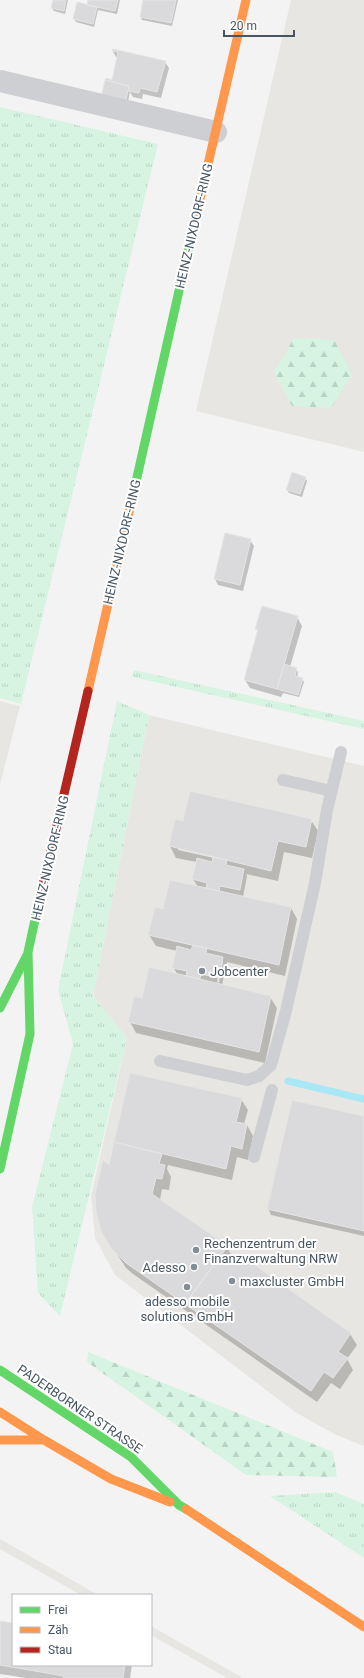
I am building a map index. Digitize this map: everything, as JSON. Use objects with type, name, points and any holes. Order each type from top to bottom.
[{"type":"main road","name":"HEINZ-NIXDORF-RING","points":[[0,1008],[28,952],[246,0]]},
{"type":"main road","name":"HEINZ-NIXDORF-RING","points":[[0,1169],[30,1034],[28,952]]},
{"type":"main road","name":"PADERBORNER STRASSE","points":[[0,1370],[131,1457],[179,1505],[364,1627]]},
{"type":"main road","name":"PADERBORNER STRASSE","points":[[0,1412],[44,1440],[111,1479],[179,1505]]},
{"type":"main road","points":[[0,1440],[16,1438],[44,1440]]},
{"type":"street","points":[[0,81],[216,132]]},
{"type":"lane","points":[[160,1060],[248,1080],[259,1076],[271,1066],[294,979],[341,752]]},
{"type":"lane","points":[[283,780],[332,791]]},
{"type":"lane","points":[[254,1157],[272,1090]]},
{"type":"shaded area","points":[[291,0],[364,0],[364,452],[196,411]]},
{"type":"shaded area","points":[[0,701],[20,706],[0,785]]},
{"type":"shaded area","points":[[149,715],[364,766],[364,1446],[336,1435],[295,1412],[115,1275],[95,1238],[91,1196],[127,1038],[93,996]]},
{"type":"shaded area","points":[[0,1539],[96,1594],[79,1594],[0,1549]]},
{"type":"shaded area","points":[[152,1627],[243,1678],[227,1678],[152,1636]]},
{"type":"green space","points":[[0,107],[158,144],[21,704],[0,698]]},
{"type":"green space","points":[[294,338],[334,340],[352,375],[331,408],[292,406],[274,372]]},
{"type":"green space","points":[[134,670],[364,721],[364,729],[132,677]]},
{"type":"green space","points":[[117,701],[149,715],[93,996],[127,1038],[60,1316],[38,1293],[32,1207],[73,1044],[58,990]]},
{"type":"green space","points":[[88,1352],[333,1452],[337,1477],[246,1475],[87,1362]]},
{"type":"green space","points":[[335,1492],[364,1504],[364,1558],[270,1496]]},
{"type":"building","points":[[53,0],[66,0],[64,11],[51,8]]},
{"type":"building","points":[[88,0],[118,0],[115,11],[87,5]]},
{"type":"building","points":[[143,0],[176,0],[171,23],[140,17]]},
{"type":"building","points":[[77,2],[97,7],[93,24],[73,19]]},
{"type":"building","points":[[113,49],[166,61],[157,92],[140,88],[139,93],[128,91],[129,86],[105,80],[106,78],[112,80],[118,52],[112,51]]},
{"type":"building","points":[[105,80],[129,86],[125,104],[101,98]]},
{"type":"building","points":[[292,472],[306,477],[300,494],[286,490]]},
{"type":"building","points":[[225,533],[251,539],[240,585],[214,579]]},
{"type":"building","points":[[262,606],[298,616],[277,689],[244,680],[258,629],[255,629]]},
{"type":"building","points":[[284,664],[297,668],[295,676],[303,678],[298,695],[277,689]]},
{"type":"building","points":[[190,791],[312,819],[306,847],[278,841],[271,871],[169,846],[175,819],[183,821]]},
{"type":"building","points":[[213,857],[227,860],[226,865],[244,869],[240,890],[220,886],[219,891],[206,888],[207,883],[192,879],[197,858],[212,862]]},
{"type":"building","points":[[170,880],[291,907],[279,965],[148,935],[155,907],[163,909]]},
{"type":"building","points":[[193,945],[207,948],[206,953],[223,957],[219,978],[201,974],[200,979],[186,976],[187,971],[172,968],[177,946],[191,950]]},
{"type":"building","points":[[149,967],[271,996],[259,1052],[128,1022],[134,996],[142,998]]},
{"type":"building","points":[[130,1073],[242,1098],[236,1122],[247,1124],[242,1149],[231,1146],[226,1169],[114,1142]]},
{"type":"building","points":[[292,1100],[364,1116],[364,1231],[267,1209]]},
{"type":"building","points":[[114,1142],[162,1154],[159,1164],[165,1165],[162,1179],[156,1178],[152,1194],[228,1246],[185,1304],[126,1263],[111,1248],[101,1231],[96,1211],[95,1194],[103,1160],[109,1165]]},
{"type":"building","points":[[239,1254],[351,1333],[338,1352],[348,1358],[333,1378],[324,1372],[311,1391],[185,1304],[220,1256],[231,1264]]},
{"type":"building","points":[[0,1621],[12,1623],[12,1666],[125,1666],[123,1678],[63,1678],[64,1676],[0,1665]]},
{"type":"waterway","points":[[288,1081],[364,1099]]},
{"type":"traffic: fast","points":[[133,495],[190,242]]},
{"type":"traffic: fast","points":[[0,1169],[30,1034],[28,952],[38,906]]},
{"type":"traffic: fast","points":[[0,1008],[27,955]]},
{"type":"traffic: fast","points":[[0,1370],[131,1457],[179,1505],[186,1509]]},
{"type":"traffic: slow","points":[[190,242],[246,0]]},
{"type":"traffic: slow","points":[[88,691],[133,495]]},
{"type":"traffic: slow","points":[[0,1412],[44,1440],[111,1479],[170,1502]]},
{"type":"traffic: slow","points":[[0,1440],[43,1440]]},
{"type":"traffic: slow","points":[[186,1509],[364,1627]]},
{"type":"traffic: jam","points":[[38,906],[88,691]]},
{"type":"place","name":"Jobcenter","points":[[202,971]]},
{"type":"place","name":"Rechenzentrum der Finanzverwaltung NRW","points":[[196,1250]]},
{"type":"place","name":"Adesso","points":[[194,1267]]},
{"type":"place","name":"maxcluster GmbH","points":[[232,1281]]},
{"type":"place","name":"adesso mobile solutions GmbH","points":[[187,1287]]}]
